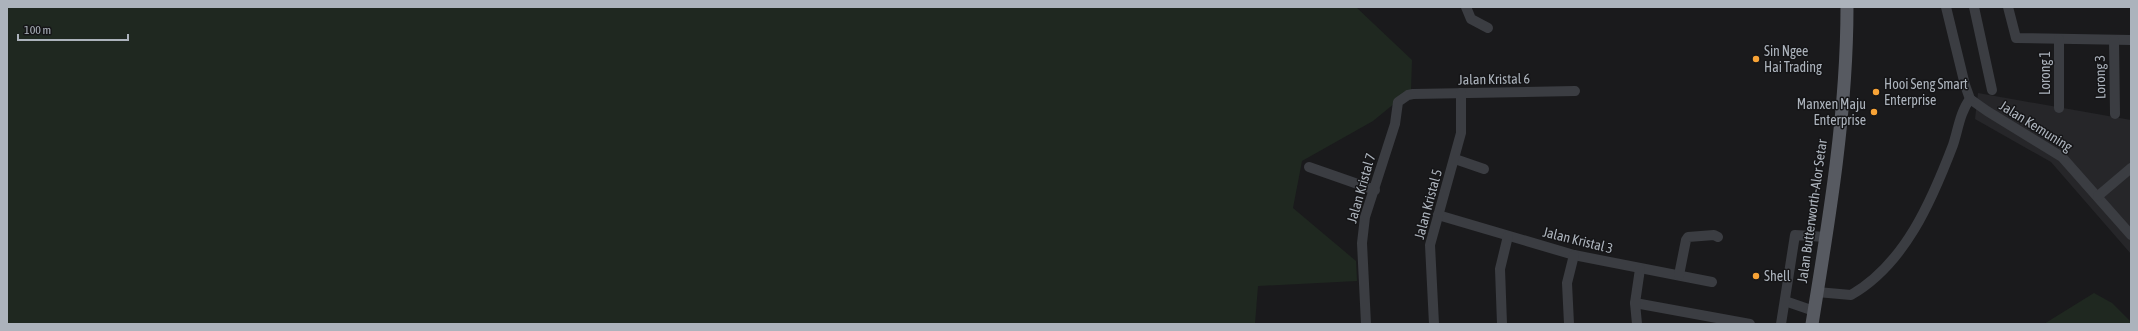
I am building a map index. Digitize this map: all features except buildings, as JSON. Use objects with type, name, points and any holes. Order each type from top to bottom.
[{"type":"main road","name":"Jalan Butterworth-Alor Setar","points":[[1812,324],[1826,237],[1843,90],[1847,7]]},
{"type":"street","points":[[1466,7],[1471,19],[1488,28]]},
{"type":"street","points":[[1817,292],[1851,295],[1891,262],[1900,252],[1930,196],[1952,145],[1964,110],[1970,99],[1964,85],[1946,7]]},
{"type":"street","points":[[1974,7],[1992,90]]},
{"type":"street","points":[[2008,7],[2016,38],[2131,40]]},
{"type":"street","name":"Lorong 1","points":[[2059,39],[2059,108]]},
{"type":"street","name":"Lorong 3","points":[[2114,40],[2115,114]]},
{"type":"street","name":"Jalan Kristal 6","points":[[1413,94],[1575,91]]},
{"type":"street","name":"Jalan Kristal 5","points":[[1434,324],[1430,245],[1461,133],[1461,93]]},
{"type":"street","name":"Jalan Kristal 7","points":[[1366,324],[1362,243],[1365,217],[1375,190],[1395,124],[1397,105],[1403,98],[1413,94]]},
{"type":"street","name":"Jalan Kemuning","points":[[1970,99],[1986,111],[2062,157],[2131,235]]},
{"type":"street","points":[[1455,159],[1484,169]]},
{"type":"street","points":[[1309,167],[1375,190]]},
{"type":"street","points":[[2098,196],[2131,168]]},
{"type":"street","name":"Jalan Kristal 3","points":[[1438,215],[1574,255],[1712,282]]},
{"type":"street","points":[[1781,324],[1795,235],[1826,237]]},
{"type":"street","points":[[1502,324],[1500,269],[1508,236]]},
{"type":"street","points":[[1679,275],[1686,240],[1688,237],[1718,237]]},
{"type":"street","points":[[1569,324],[1567,283],[1574,255]]},
{"type":"street","points":[[1637,324],[1635,303],[1640,269]]},
{"type":"street","points":[[1785,301],[1814,310]]},
{"type":"street","points":[[1635,303],[1750,324]]},
{"type":"shaded area","points":[[7,7],[1356,7],[1412,60],[1411,90],[1373,121],[1302,161],[1293,208],[1356,261],[1357,281],[1258,286],[1255,324],[7,324]]},
{"type":"shaded area","points":[[1978,93],[2131,120],[2131,254],[2051,162],[1975,119]]},
{"type":"shaded area","points":[[2094,293],[2112,303],[2131,322],[2131,324],[2044,324]]},
{"type":"place","name":"Sin Ngee Hai Trading","points":[[1756,59]]},
{"type":"place","name":"Hooi Seng Smart Enterprise","points":[[1876,92]]},
{"type":"place","name":"Manxen Maju Enterprise","points":[[1874,112]]},
{"type":"place","name":"Shell","points":[[1756,276]]}]
